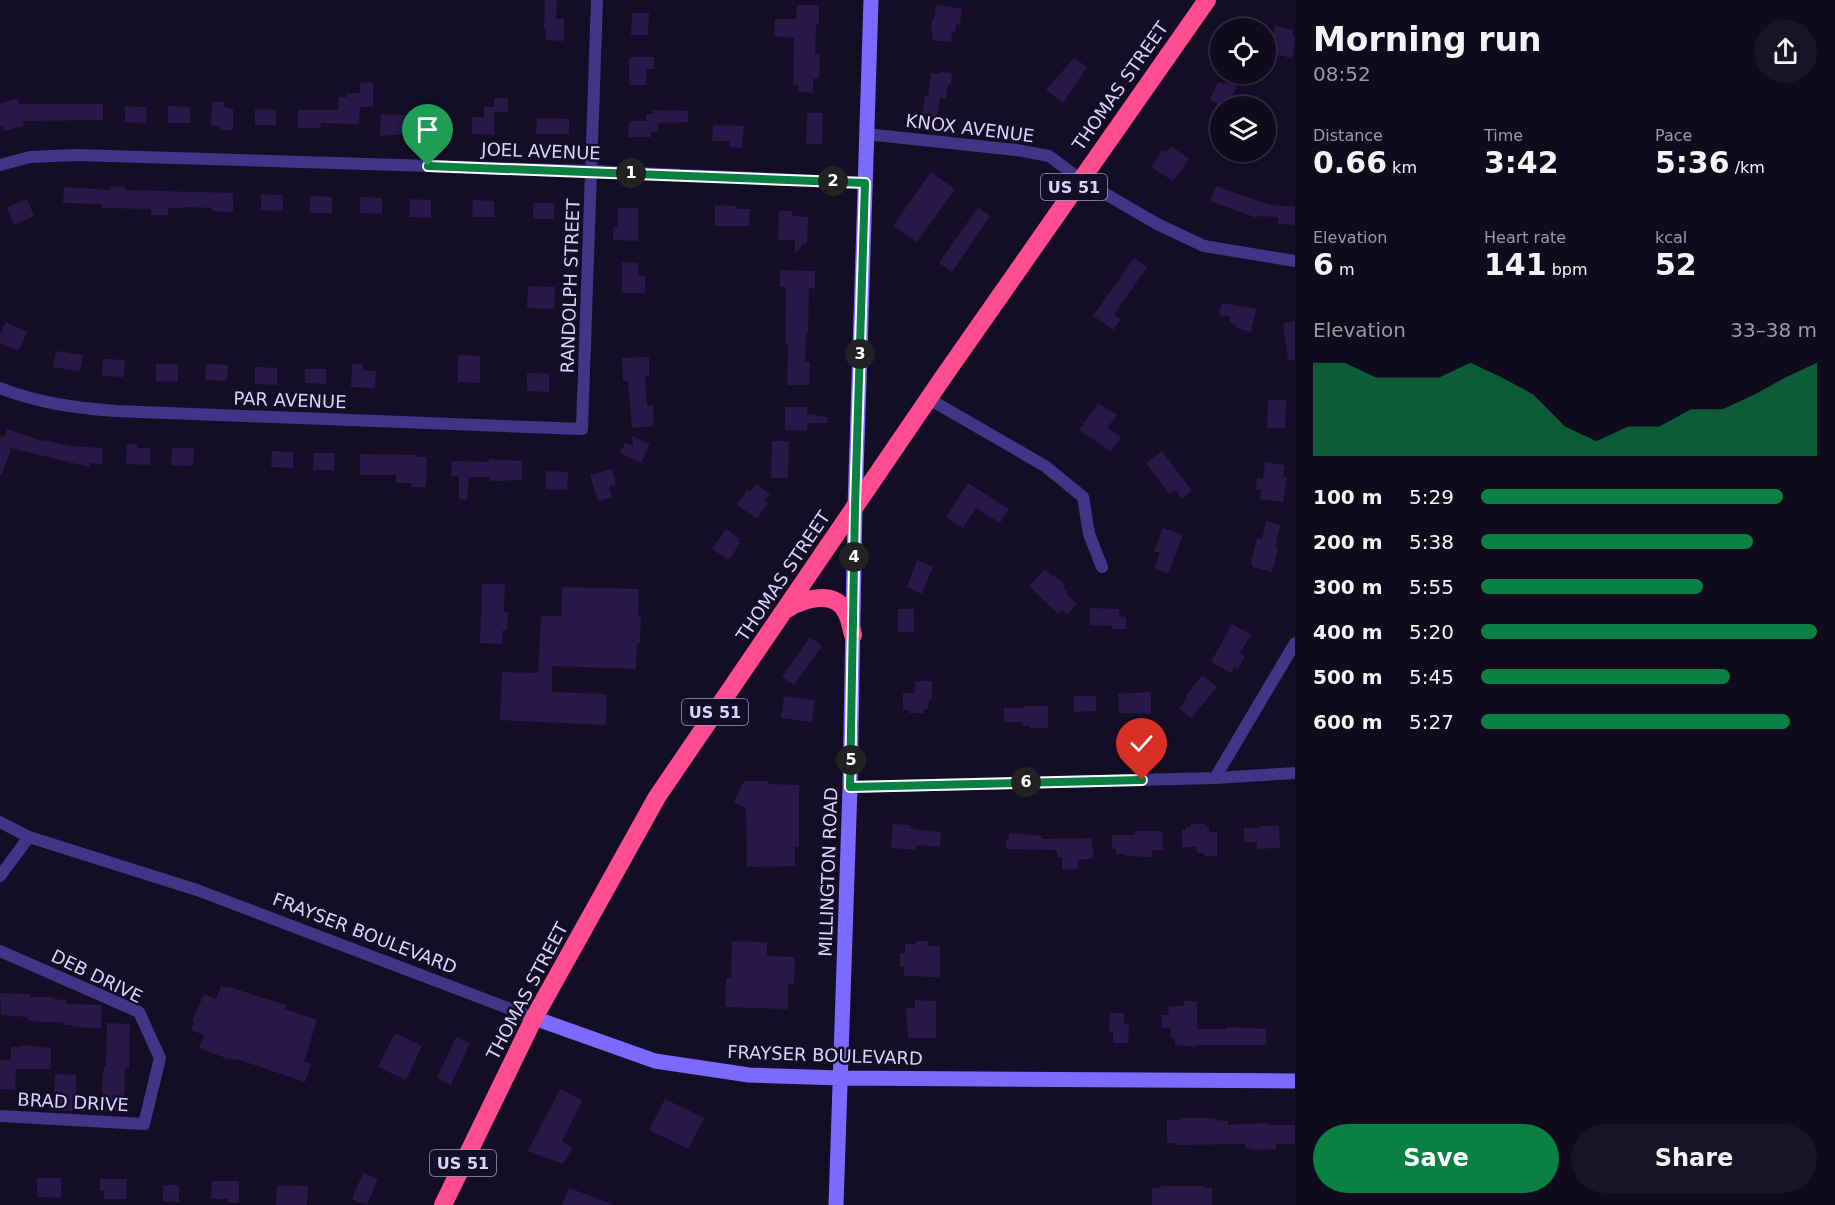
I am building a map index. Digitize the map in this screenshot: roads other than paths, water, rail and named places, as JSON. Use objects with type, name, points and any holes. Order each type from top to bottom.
[{"type":"highway","name":"THOMAS STREET","points":[[443,1205],[534,1018],[657,797],[1080,179],[1207,0]]},
{"type":"highway","points":[[785,610],[808,599],[821,597],[833,601],[846,611],[853,635]]},
{"type":"main road","name":"MILLINGTON ROAD","points":[[836,1205],[850,787],[855,507],[871,0]]},
{"type":"main road","name":"FRAYSER BOULEVARD","points":[[534,1018],[655,1061],[749,1075],[840,1078],[1295,1081]]},
{"type":"street","name":"RANDOLPH STREET","points":[[582,429],[597,0]]},
{"type":"street","name":"KNOX AVENUE","points":[[866,134],[1016,150],[1049,156],[1080,179],[1157,224],[1204,246],[1295,261]]},
{"type":"street","name":"JOEL AVENUE","points":[[0,165],[30,157],[76,155],[592,171],[865,183]]},
{"type":"street","name":"PAR AVENUE","points":[[0,388],[60,405],[116,411],[582,429]]},
{"type":"street","points":[[929,399],[1045,466],[1083,497],[1089,534],[1102,567]]},
{"type":"street","points":[[1215,778],[1295,643]]},
{"type":"street","points":[[850,787],[1215,778],[1295,773]]},
{"type":"street","name":"FRAYSER BOULEVARD","points":[[0,822],[29,837],[197,890],[534,1018]]},
{"type":"street","points":[[0,876],[29,837]]},
{"type":"street","name":"DEB DRIVE","points":[[0,951],[139,1012],[160,1058],[144,1124]]},
{"type":"street","name":"BRAD DRIVE","points":[[0,1116],[144,1124]]}]
